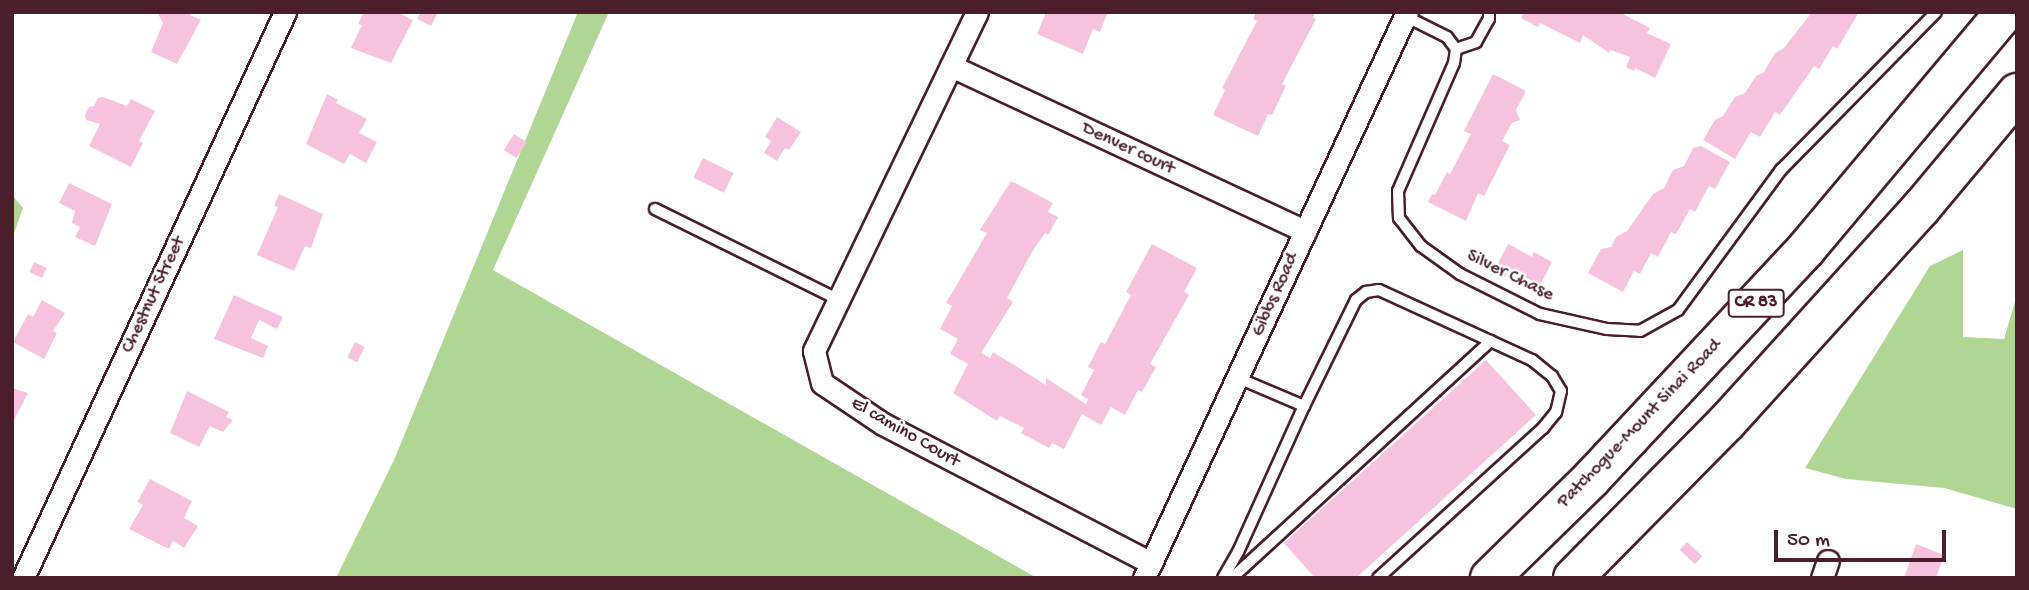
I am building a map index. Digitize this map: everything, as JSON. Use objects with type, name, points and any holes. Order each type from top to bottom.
[{"type":"highway","name":"Patchogue-Mount Sinai Road","points":[[1490,578],[1591,479],[1807,248],[2005,12]]},
{"type":"highway","name":"CR 83","points":[[1573,578],[1727,422],[1920,208],[2017,93]]},
{"type":"street","name":"Chestnut Street","points":[[23,578],[285,12]]},
{"type":"street","name":"El camino Court","points":[[977,12],[814,351],[822,383],[883,424],[1148,570]]},
{"type":"street","name":"Gibbs Road","points":[[1148,570],[1406,14]]},
{"type":"street","name":"Denver court","points":[[951,66],[1305,231]]},
{"type":"lane","points":[[1406,14],[1447,37],[1456,48],[1476,42],[1489,19],[1489,12]]},
{"type":"lane","name":"Silver Chase","points":[[1456,48],[1454,63],[1398,191],[1399,218],[1421,246],[1460,274],[1540,314],[1607,329],[1640,331],[1678,310],[1781,170],[1936,12]]},
{"type":"lane","points":[[656,209],[839,300]]},
{"type":"lane","points":[[1223,578],[1238,552],[1356,300],[1366,292],[1380,290],[1532,360],[1552,376],[1561,391],[1556,412],[1543,428],[1378,578]]},
{"type":"lane","points":[[1232,578],[1490,341]]},
{"type":"lane","points":[[1238,378],[1304,407]]},
{"type":"green space","points":[[578,12],[609,12],[493,270],[1037,578],[336,578],[394,460]]},
{"type":"green space","points":[[12,195],[23,208],[12,239]]},
{"type":"green space","points":[[1963,250],[1963,337],[2004,339],[2017,295],[2017,509],[1944,488],[1846,479],[1805,468],[1930,266]]},
{"type":"building","points":[[157,12],[192,12],[190,15],[201,20],[177,64],[151,52],[163,23]]},
{"type":"building","points":[[364,12],[397,12],[413,20],[391,63],[351,48],[362,25],[358,24]]},
{"type":"building","points":[[421,12],[437,14],[431,26],[417,19]]},
{"type":"building","points":[[1046,12],[1108,12],[1100,32],[1093,29],[1083,54],[1037,34]]},
{"type":"building","points":[[1256,12],[1315,12],[1313,18],[1316,19],[1282,84],[1286,86],[1272,115],[1268,114],[1258,136],[1213,115],[1225,90],[1222,88],[1257,21],[1253,19]]},
{"type":"building","points":[[1524,12],[1619,12],[1650,28],[1647,33],[1671,44],[1655,78],[1635,68],[1634,71],[1626,67],[1630,57],[1610,50],[1609,53],[1583,35],[1580,43],[1540,23],[1538,27],[1521,18]]},
{"type":"building","points":[[1812,12],[1859,12],[1837,49],[1833,46],[1819,69],[1814,66],[1780,115],[1775,112],[1760,137],[1751,132],[1735,159],[1703,140],[1715,120],[1723,116],[1735,97],[1745,93],[1756,76],[1764,72],[1775,53],[1784,48]]},
{"type":"building","points":[[1493,74],[1526,91],[1516,110],[1520,120],[1512,123],[1502,141],[1510,145],[1484,196],[1478,193],[1466,221],[1428,202],[1432,194],[1435,195],[1447,172],[1450,174],[1471,134],[1464,131]]},
{"type":"building","points":[[327,94],[338,100],[336,103],[367,119],[359,133],[377,142],[366,163],[350,154],[344,164],[306,144]]},
{"type":"building","points":[[103,97],[127,106],[131,99],[155,111],[139,141],[143,143],[131,167],[89,146],[100,124],[86,120],[85,115],[98,98]]},
{"type":"building","points":[[777,117],[801,132],[789,150],[785,148],[777,161],[764,153],[771,141],[765,137]]},
{"type":"building","points":[[514,134],[527,142],[517,158],[504,150]]},
{"type":"building","points":[[1701,146],[1730,162],[1715,189],[1709,186],[1695,212],[1690,209],[1676,234],[1671,232],[1658,257],[1651,253],[1640,274],[1634,271],[1623,292],[1588,273],[1601,249],[1611,247],[1616,237],[1627,231],[1653,194],[1664,188],[1673,170],[1684,166],[1693,148]]},
{"type":"building","points":[[703,158],[734,173],[724,193],[693,178]]},
{"type":"building","points":[[1011,181],[1053,203],[1048,212],[1058,217],[1048,235],[1045,233],[1032,252],[1007,298],[1013,302],[981,353],[990,358],[993,352],[1046,385],[1046,378],[1086,404],[1088,399],[1081,395],[1094,370],[1088,367],[1101,342],[1105,344],[1131,295],[1126,292],[1152,244],[1197,268],[1184,292],[1189,295],[1150,364],[1156,367],[1142,392],[1138,390],[1125,415],[1111,407],[1101,425],[1082,414],[1064,449],[1052,443],[1049,448],[1021,433],[1024,428],[1000,416],[997,421],[953,393],[968,364],[950,354],[958,339],[940,329],[952,306],[946,303],[987,233],[980,230]]},
{"type":"building","points":[[69,183],[112,204],[95,246],[75,237],[80,227],[72,223],[75,211],[59,203]]},
{"type":"building","points":[[279,194],[323,214],[311,248],[305,246],[294,271],[257,255],[278,207],[274,206]]},
{"type":"building","points":[[1508,244],[1532,257],[1534,252],[1552,262],[1540,285],[1509,269],[1505,277],[1494,271]]},
{"type":"building","points":[[34,262],[47,268],[42,278],[29,272]]},
{"type":"building","points":[[234,295],[283,317],[277,329],[259,320],[251,338],[268,346],[263,358],[214,339]]},
{"type":"building","points":[[42,300],[65,313],[53,331],[57,333],[44,359],[13,342],[28,314],[33,317]]},
{"type":"building","points":[[355,342],[365,347],[357,362],[347,357]]},
{"type":"building","points":[[1486,360],[1536,415],[1356,578],[1315,578],[1284,543]]},
{"type":"building","points":[[12,388],[28,393],[14,420],[12,419]]},
{"type":"building","points":[[187,391],[229,412],[226,417],[233,420],[223,432],[210,426],[199,447],[170,433]]},
{"type":"building","points":[[150,479],[192,501],[184,518],[198,526],[184,548],[173,541],[169,549],[129,529],[143,505],[137,502]]},
{"type":"building","points":[[1687,542],[1702,556],[1695,564],[1679,550]]},
{"type":"building","points":[[1916,544],[1944,555],[1936,578],[1904,578]]}]
